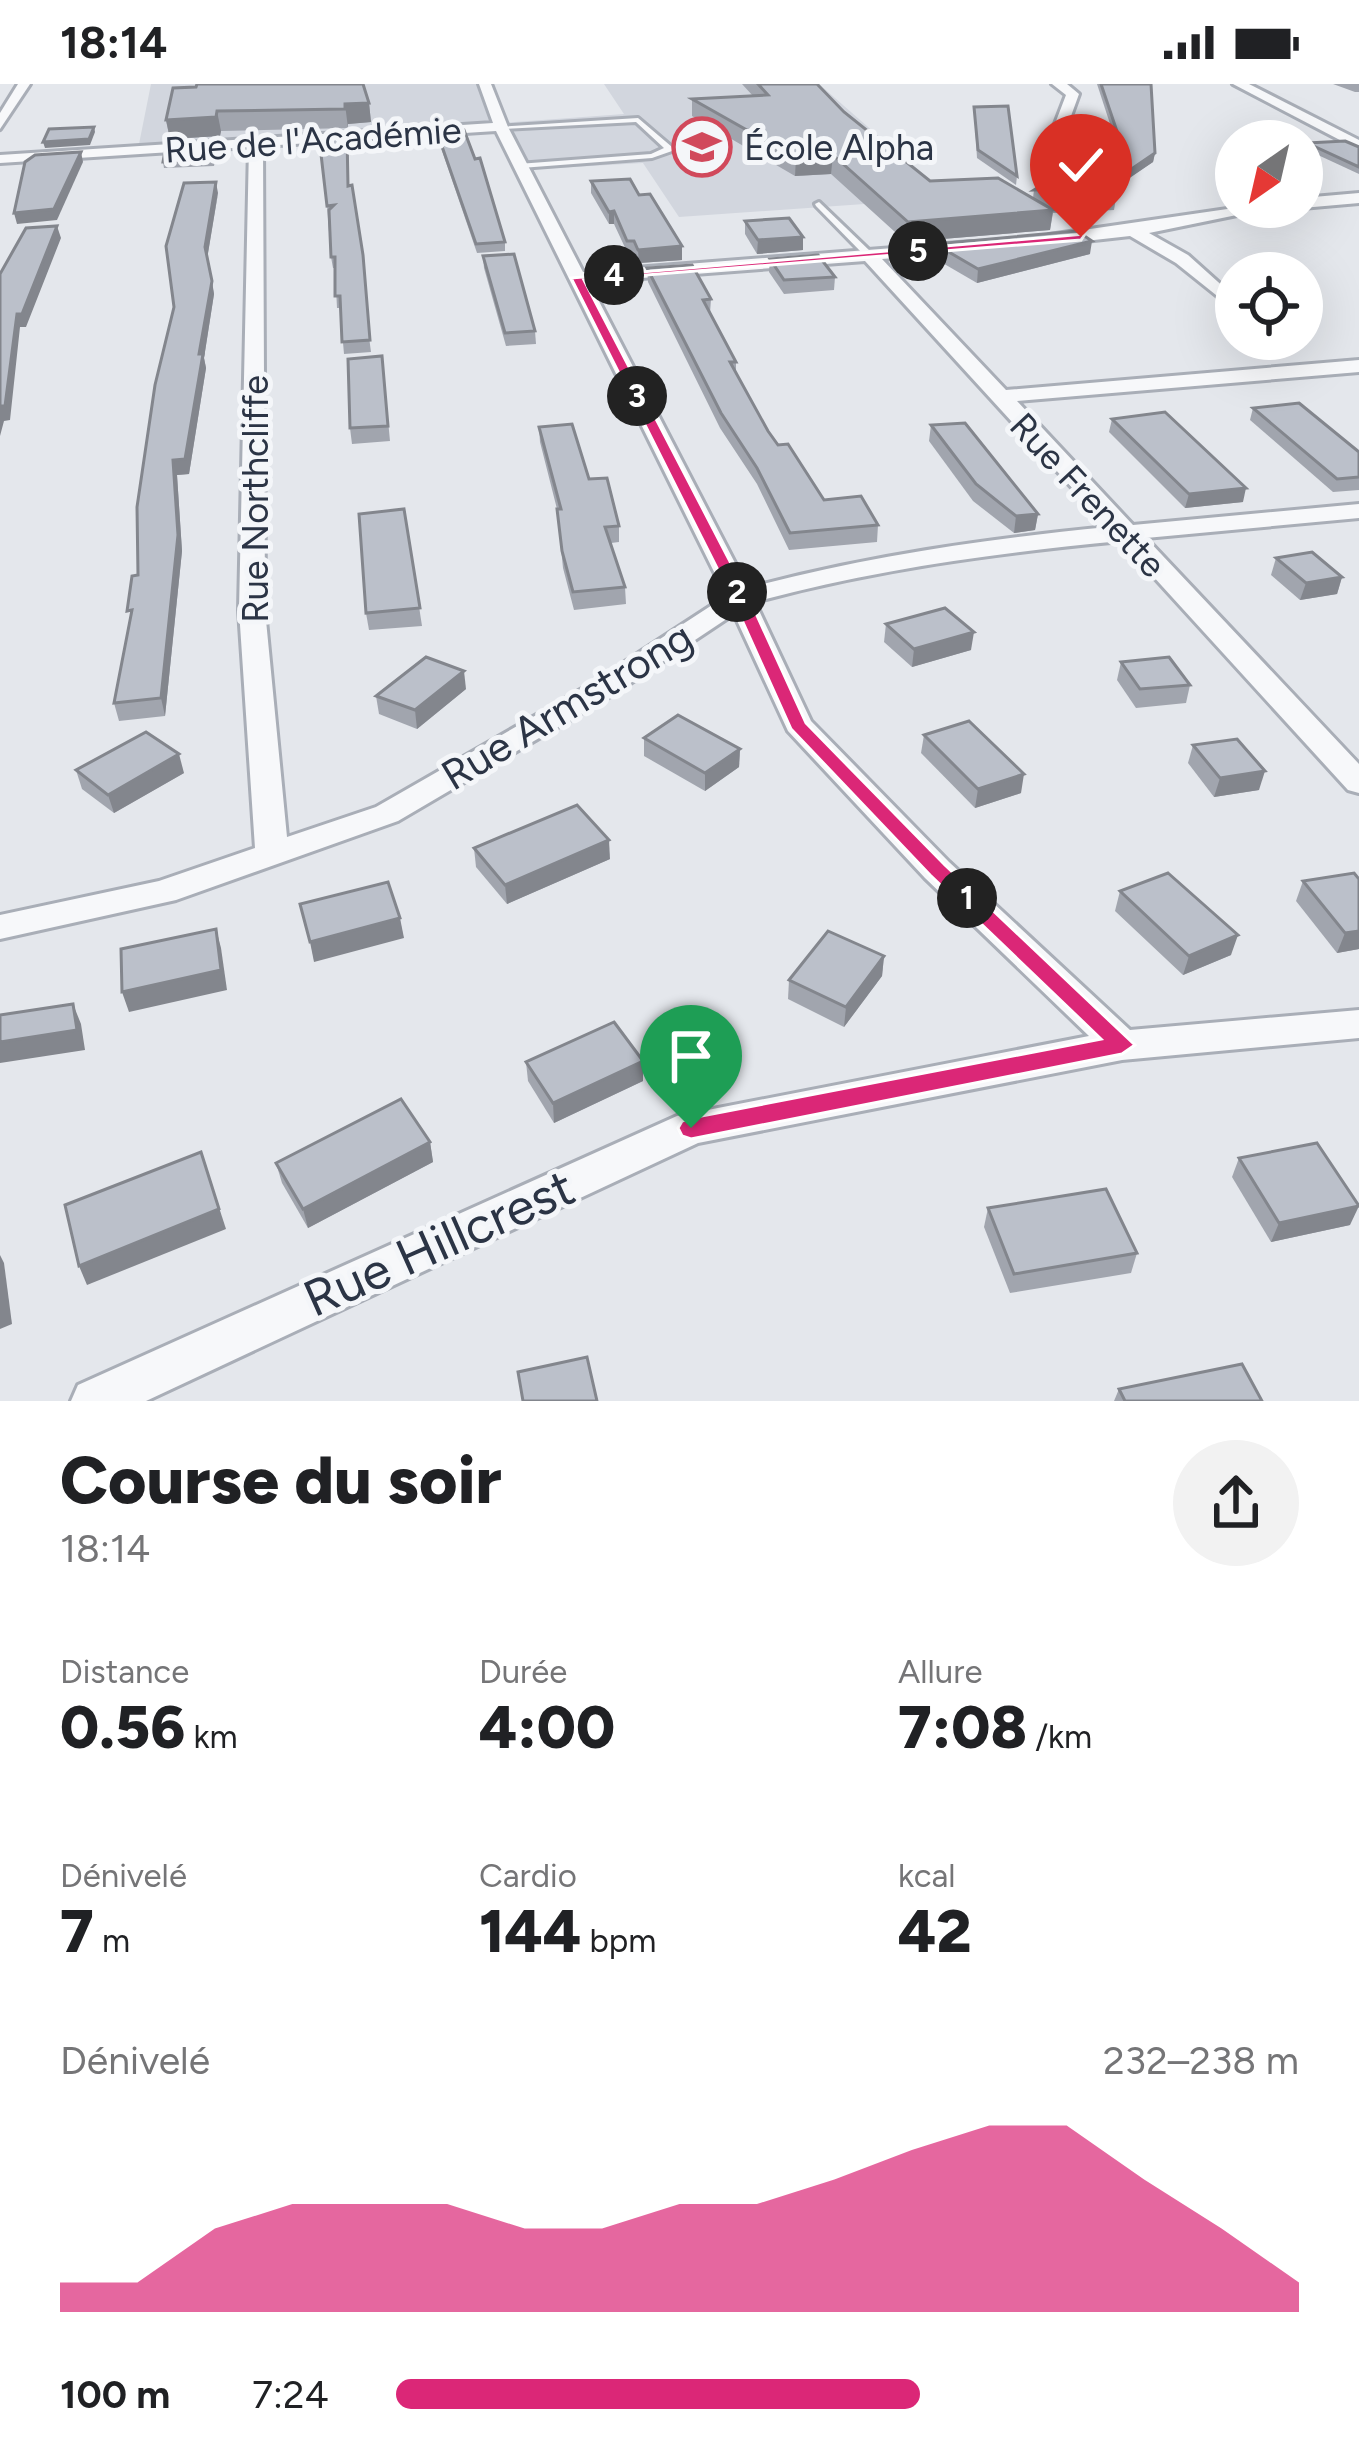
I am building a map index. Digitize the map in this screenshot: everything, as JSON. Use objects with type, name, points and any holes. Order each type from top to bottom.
[{"type":"street","points":[[0,125],[24,84]]},
{"type":"street","points":[[485,84],[501,127],[740,598],[798,725],[938,870],[1122,1045]]},
{"type":"street","points":[[1045,170],[1073,94],[1058,84]]},
{"type":"street","points":[[1239,84],[1359,146]]},
{"type":"street","name":"Rue de l'Académie","points":[[0,159],[501,127]]},
{"type":"street","name":"Rue Northcliffe","points":[[256,144],[252,610],[272,854]]},
{"type":"street","points":[[1323,201],[1359,198]]},
{"type":"street","points":[[1020,242],[1133,231],[1215,216]]},
{"type":"street","points":[[1133,231],[1182,259],[1215,289]]},
{"type":"street","points":[[577,278],[999,244]]},
{"type":"street","name":"Rue Frenette","points":[[868,254],[1359,783]]},
{"type":"street","points":[[996,397],[1359,366]]},
{"type":"street","name":"Rue Armstrong","points":[[0,927],[164,892],[387,814],[604,688],[740,598],[855,567],[988,546],[1359,511]]},
{"type":"street","name":"Rue Hillcrest","points":[[95,1401],[691,1128],[1122,1045],[1359,1024]]},
{"type":"lane","name":"Rue de l'Académie","points":[[501,127],[626,118],[647,123],[669,149],[652,156],[521,166]]},
{"type":"lane","name":"Rue Frenette","points":[[819,204],[868,254]]},
{"type":"shaded area","name":"École Alpha","points":[[151,84],[485,84],[500,123],[624,114],[604,84],[819,84],[949,198],[679,217],[643,163],[520,170],[500,127],[138,149]]},
{"type":"building","points":[[363,84],[369,103],[345,104],[345,109],[217,111],[216,117],[166,120],[173,88]]},
{"type":"building","points":[[758,84],[817,84],[844,112],[930,181],[998,178],[1053,210],[908,222],[833,155],[796,158],[692,99],[768,95]]},
{"type":"building","points":[[1101,84],[1151,84],[1155,153],[1130,170]]},
{"type":"building","points":[[1008,106],[1017,176],[978,150],[974,107]]},
{"type":"building","points":[[94,127],[89,139],[43,142],[49,129]]},
{"type":"building","points":[[464,130],[475,159],[480,158],[505,242],[476,244],[437,132]]},
{"type":"building","points":[[347,136],[348,186],[352,185],[363,255],[370,340],[342,342],[335,257],[331,257],[329,210],[334,205],[327,206],[319,137]]},
{"type":"building","points":[[1345,141],[1359,147],[1359,167],[1323,150],[1323,142]]},
{"type":"building","points":[[215,148],[213,160],[163,162],[165,151]]},
{"type":"building","points":[[81,152],[54,209],[14,213],[25,162],[35,155]]},
{"type":"building","points":[[1085,158],[1118,186],[1034,190]]},
{"type":"building","points":[[630,179],[639,195],[650,194],[682,246],[638,250],[634,241],[627,241],[614,211],[609,212],[591,181]]},
{"type":"building","points":[[216,182],[205,247],[212,281],[199,354],[203,354],[185,459],[173,460],[178,535],[161,698],[114,703],[132,610],[127,611],[132,576],[138,575],[137,507],[155,385],[174,307],[166,246],[184,183]]},
{"type":"building","points":[[789,218],[803,237],[758,240],[745,221]]},
{"type":"building","points":[[57,226],[22,314],[17,314],[5,406],[0,406],[0,274],[26,228]]},
{"type":"building","points":[[1077,231],[1092,241],[978,269],[935,244]]},
{"type":"building","points":[[514,254],[535,331],[505,333],[483,256]]},
{"type":"building","points":[[818,255],[835,277],[784,280],[770,259]]},
{"type":"building","points":[[692,265],[711,299],[703,300],[736,362],[730,362],[778,445],[788,444],[824,500],[861,496],[878,525],[790,533],[757,468],[721,413],[647,268]]},
{"type":"building","points":[[382,356],[388,426],[350,428],[348,359]]},
{"type":"building","points":[[1299,403],[1359,452],[1359,477],[1337,479],[1253,408]]},
{"type":"building","points":[[1165,412],[1246,488],[1189,494],[1112,419]]},
{"type":"building","points":[[965,423],[1038,514],[1016,516],[976,484],[931,425]]},
{"type":"building","points":[[572,424],[589,479],[607,478],[619,526],[605,527],[625,587],[573,592],[562,551],[557,509],[561,509],[539,427]]},
{"type":"building","points":[[404,509],[420,608],[366,613],[359,514]]},
{"type":"building","points":[[1312,552],[1342,577],[1306,583],[1276,558]]},
{"type":"building","points":[[945,608],[974,632],[914,649],[886,624]]},
{"type":"building","points":[[426,657],[464,671],[415,710],[376,696]]},
{"type":"building","points":[[1169,657],[1190,685],[1140,689],[1121,662]]},
{"type":"building","points":[[678,715],[740,749],[705,773],[644,738]]},
{"type":"building","points":[[969,721],[1024,774],[978,789],[924,735]]},
{"type":"building","points":[[146,732],[179,754],[108,795],[76,770]]},
{"type":"building","points":[[1237,739],[1265,771],[1220,778],[1193,745]]},
{"type":"building","points":[[577,805],[609,840],[505,885],[474,848]]},
{"type":"building","points":[[1168,873],[1238,935],[1189,956],[1120,891]]},
{"type":"building","points":[[1354,873],[1359,879],[1359,931],[1345,933],[1303,881]]},
{"type":"building","points":[[388,882],[400,918],[310,942],[300,904]]},
{"type":"building","points":[[216,929],[221,970],[122,992],[121,949]]},
{"type":"building","points":[[828,931],[884,956],[846,1007],[789,980]]},
{"type":"building","points":[[73,1004],[77,1030],[0,1042],[0,1015]]},
{"type":"building","points":[[614,1022],[643,1061],[553,1103],[526,1062]]},
{"type":"building","points":[[401,1099],[430,1142],[303,1209],[276,1163]]},
{"type":"building","points":[[1317,1143],[1359,1206],[1279,1223],[1239,1158]]},
{"type":"building","points":[[201,1152],[219,1209],[79,1266],[65,1205]]},
{"type":"building","points":[[1106,1189],[1137,1253],[1014,1274],[988,1208]]},
{"type":"building","points":[[587,1357],[597,1401],[523,1401],[518,1372]]},
{"type":"building","points":[[1242,1364],[1262,1401],[1125,1401],[1119,1389]]},
{"type":"place","name":"École Alpha","points":[[702,147]]},
{"type":"route","points":[[691,1128],[1122,1045],[938,870],[798,725],[740,598],[577,278],[1081,237]]}]
